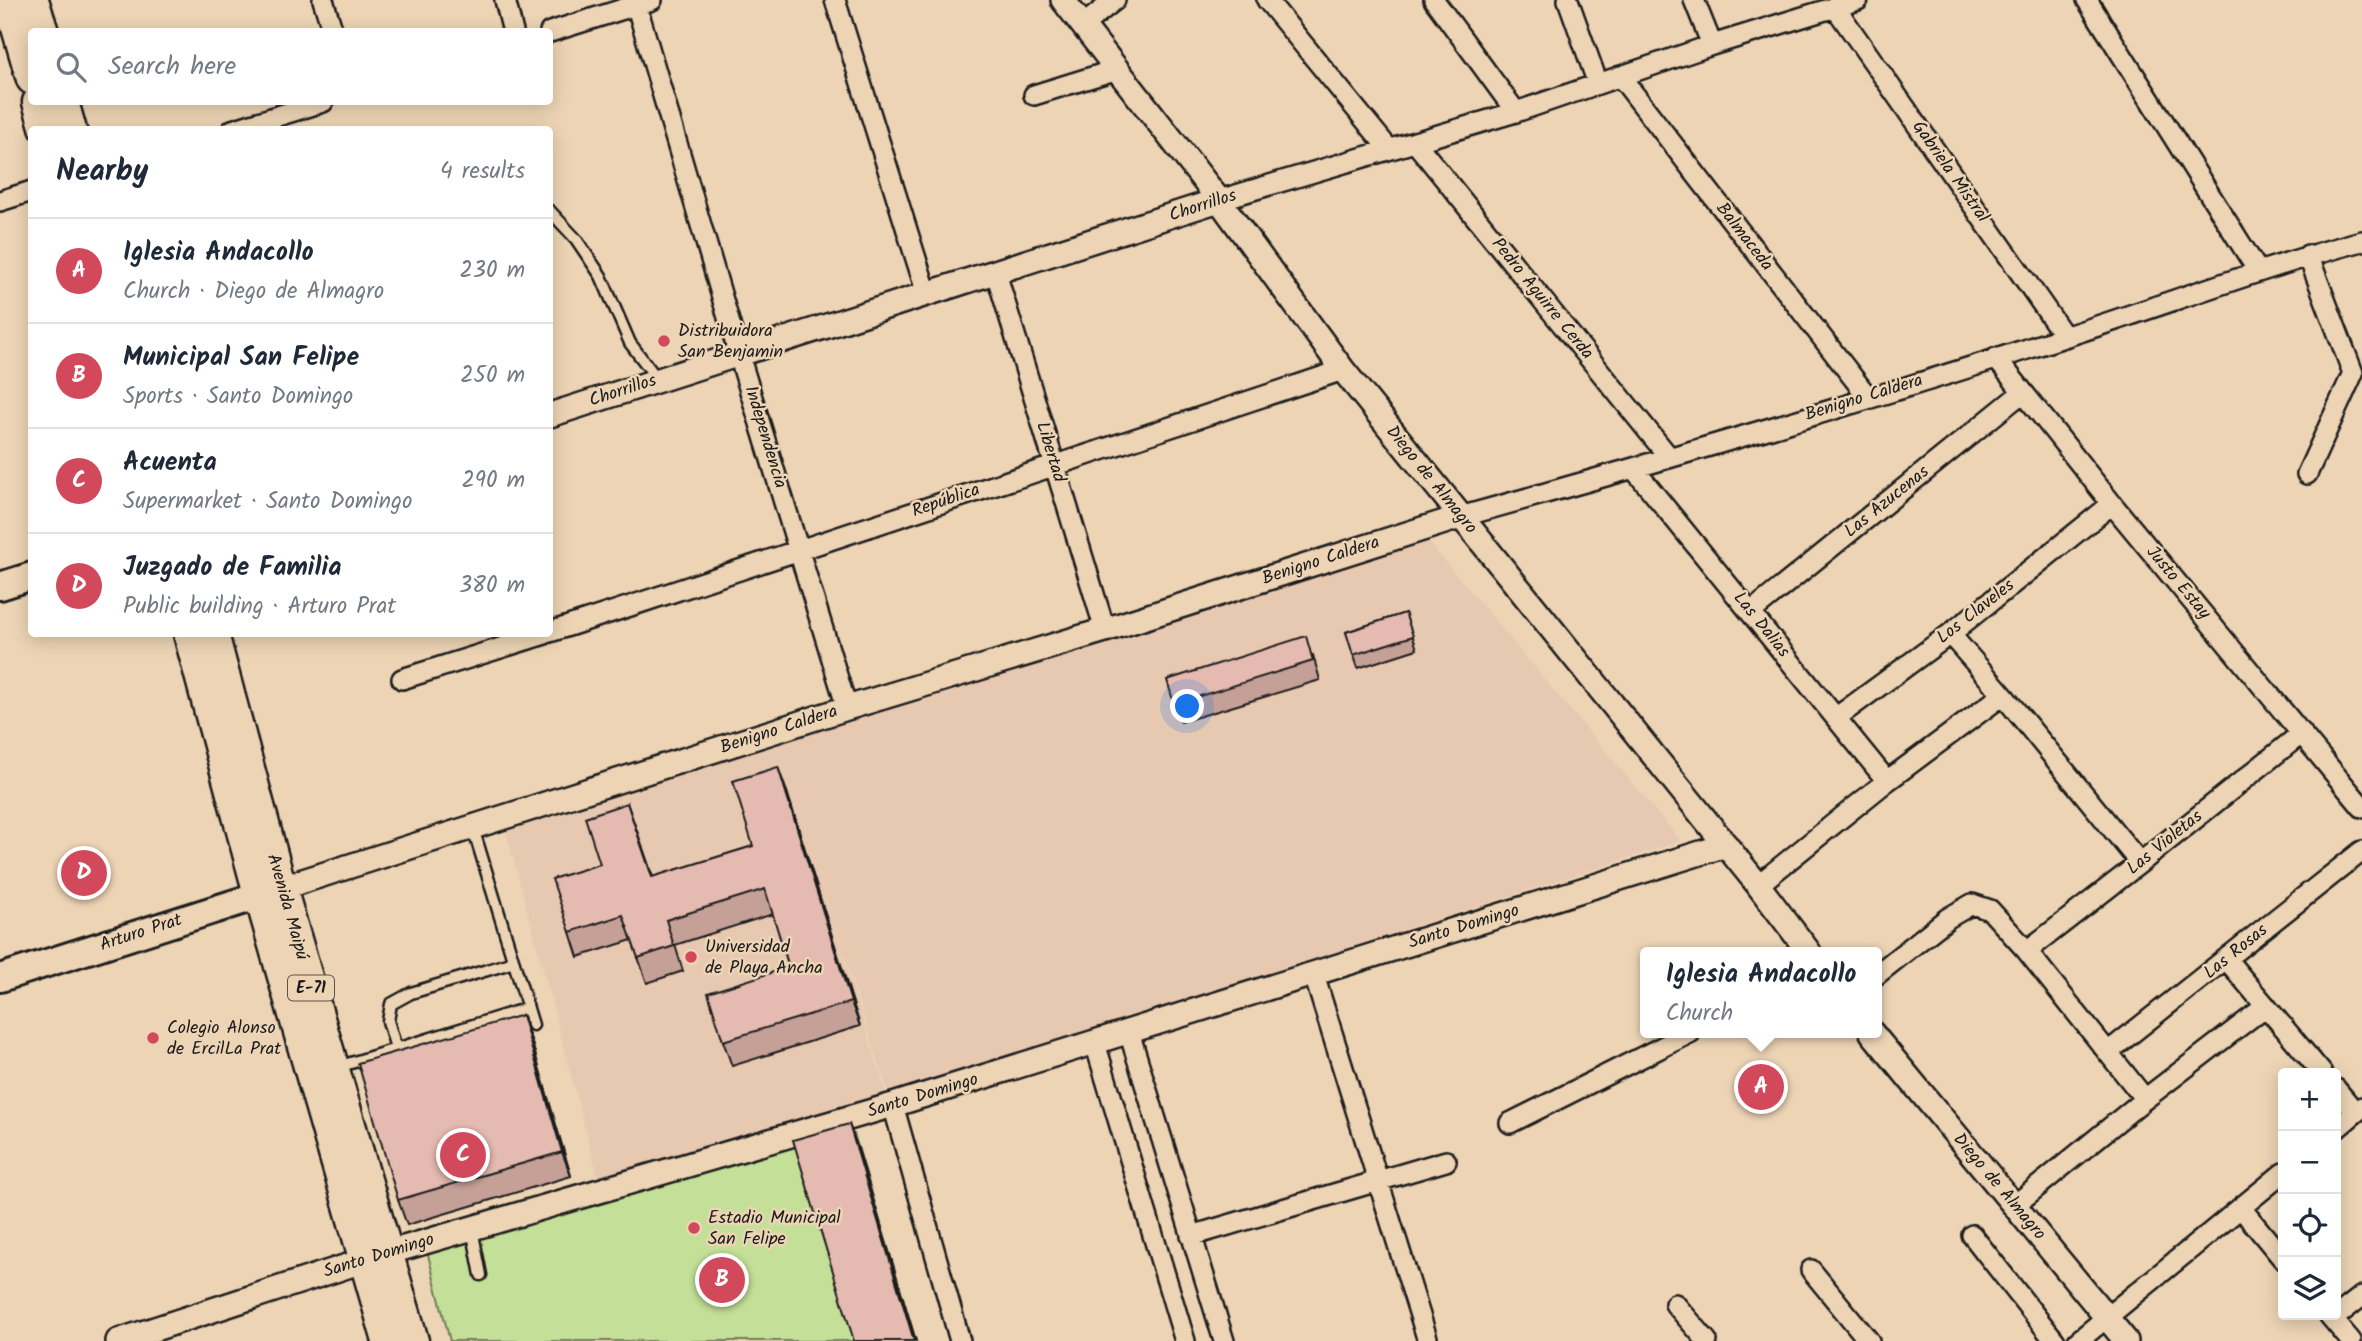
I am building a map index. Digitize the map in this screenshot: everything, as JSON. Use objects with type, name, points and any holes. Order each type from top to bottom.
[{"type":"main road","points":[[9,0],[28,65]]},
{"type":"main road","points":[[33,0],[42,28]]},
{"type":"main road","points":[[39,105],[45,126]]},
{"type":"main road","points":[[64,105],[70,126]]},
{"type":"main road","points":[[0,586],[28,577]]},
{"type":"main road","name":"Avenida Maipú","points":[[190,637],[271,892],[376,1256],[413,1341]]},
{"type":"main road","name":"Avenida Maipú","points":[[214,637],[271,892],[334,1068],[376,1256],[388,1341]]},
{"type":"main road","name":"Arturo Prat","points":[[0,978],[271,892]]},
{"type":"street","points":[[323,0],[332,28]]},
{"type":"street","points":[[505,0],[512,28]]},
{"type":"street","points":[[835,0],[927,294]]},
{"type":"street","name":"Diego de Almagro","points":[[1063,0],[1219,200],[1343,370],[1805,947]]},
{"type":"street","points":[[1083,25],[1115,0]]},
{"type":"street","points":[[1267,0],[1388,148]]},
{"type":"street","points":[[1434,0],[1516,112]]},
{"type":"street","points":[[1568,0],[1598,84]]},
{"type":"street","points":[[1694,0],[1712,45]]},
{"type":"street","name":"Chorrillos","points":[[553,414],[1219,200],[1516,112],[1712,45],[1809,6],[1835,6],[1858,0]]},
{"type":"street","points":[[2087,0],[2258,271]]},
{"type":"street","points":[[553,31],[641,2]]},
{"type":"street","name":"Independencia","points":[[641,2],[739,355],[847,708]]},
{"type":"street","name":"Gabriela Mistral","points":[[1835,6],[2065,337]]},
{"type":"street","points":[[1034,95],[1118,69]]},
{"type":"street","name":"Balmaceda","points":[[1620,76],[1868,397]]},
{"type":"street","points":[[245,126],[313,105]]},
{"type":"street","name":"Pedro Aguirre Cerda","points":[[1415,142],[1670,457]]},
{"type":"street","points":[[0,201],[28,192]]},
{"type":"street","name":"Benigno Caldera","points":[[271,892],[847,708],[1105,630],[1460,517],[1634,469],[2065,337],[2258,271],[2362,241]]},
{"type":"street","points":[[2307,474],[2353,373],[2308,255]]},
{"type":"street","name":"Libertad","points":[[996,273],[1105,630]]},
{"type":"street","name":"Justo Estay","points":[[1996,358],[2112,504],[2362,807]]},
{"type":"street","name":"República","points":[[553,631],[800,552],[1054,464],[1343,370]]},
{"type":"street","name":"Las Azucenas","points":[[1751,612],[2023,392]]},
{"type":"street","name":"Las Dalias","points":[[1634,469],[1887,781]]},
{"type":"street","name":"Los Claveles","points":[[1837,717],[1950,634],[2112,504]]},
{"type":"street","points":[[1950,634],[2140,863]]},
{"type":"street","name":"República","points":[[402,679],[534,637]]},
{"type":"street","points":[[1758,885],[1887,781],[2003,695]]},
{"type":"street","name":"Las Violetas","points":[[2027,951],[2302,733]]},
{"type":"street","name":"Santo Domingo","points":[[118,1341],[376,1256],[893,1105],[1726,845]]},
{"type":"street","name":"Las Rosas","points":[[2108,1052],[2362,851]]},
{"type":"street","points":[[1882,971],[1948,918],[1972,904],[1990,910],[2027,951],[2145,1099]]},
{"type":"street","points":[[2227,960],[2318,1068]]},
{"type":"street","points":[[1314,975],[1427,1338]]},
{"type":"street","points":[[2015,1205],[2145,1099],[2266,1006]]},
{"type":"street","points":[[1129,1032],[1224,1341]]},
{"type":"street","points":[[1510,1123],[1680,1038]]},
{"type":"street","name":"Diego de Almagro","points":[[1876,1038],[2126,1341]]},
{"type":"street","points":[[1095,1043],[1185,1341]]},
{"type":"street","points":[[2341,1094],[2359,1110],[2341,1125]]},
{"type":"street","points":[[893,1105],[960,1341]]},
{"type":"street","points":[[1191,1236],[1446,1161]]},
{"type":"street","points":[[2078,1341],[2278,1177]]},
{"type":"street","points":[[2241,1208],[2281,1257]]},
{"type":"street","points":[[1972,1236],[2055,1341]]},
{"type":"street","points":[[1811,1270],[1869,1341]]},
{"type":"street","points":[[2341,1310],[2362,1296]]},
{"type":"street","points":[[1675,1304],[1707,1341]]},
{"type":"street","points":[[2334,1320],[2351,1341]]},
{"type":"lane","points":[[553,214],[576,239],[601,276],[630,343],[659,380]]},
{"type":"lane","points":[[473,827],[533,1025]]},
{"type":"lane","points":[[396,1048],[388,1021],[391,1004],[411,993],[514,962]]},
{"type":"lane","points":[[334,1068],[528,1008]]},
{"type":"lane","points":[[472,1228],[481,1275]]},
{"type":"shaded area","points":[[1427,540],[1681,841],[889,1095],[807,840],[887,1096],[599,1180],[503,819]]},
{"type":"green space","name":"Estadio Municipal San Felipe","points":[[854,1134],[916,1341],[450,1341],[427,1251],[793,1137],[797,1149]]},
{"type":"building","points":[[1405,613],[1413,636],[1353,655],[1346,632]]},
{"type":"building","points":[[1306,636],[1313,661],[1174,704],[1167,680]]},
{"type":"building","points":[[778,767],[851,1002],[723,1041],[708,993],[789,967],[765,889],[666,920],[674,946],[638,958],[623,915],[570,932],[552,879],[600,864],[585,817],[627,803],[652,877],[753,846],[733,781]]},
{"type":"building","points":[[522,1015],[562,1152],[398,1200],[358,1063]]},
{"type":"building","points":[[849,1124],[914,1341],[854,1341],[793,1140]]},
{"type":"place","name":"Distribuidora San Benjamin","points":[[664,341]]},
{"type":"place","name":"Juzgado de Familia","points":[[84,873]]},
{"type":"place","name":"Universidad de Playa Ancha","points":[[691,957]]},
{"type":"place","name":"Colegio Alonso de ErcilLa Prat","points":[[153,1038]]},
{"type":"place","name":"Iglesia Andacollo","points":[[1761,1087]]},
{"type":"place","name":"Acuenta","points":[[463,1155]]},
{"type":"place","name":"Estadio Municipal San Felipe","points":[[694,1228]]},
{"type":"place","name":"Municipal San Felipe","points":[[722,1280]]}]
